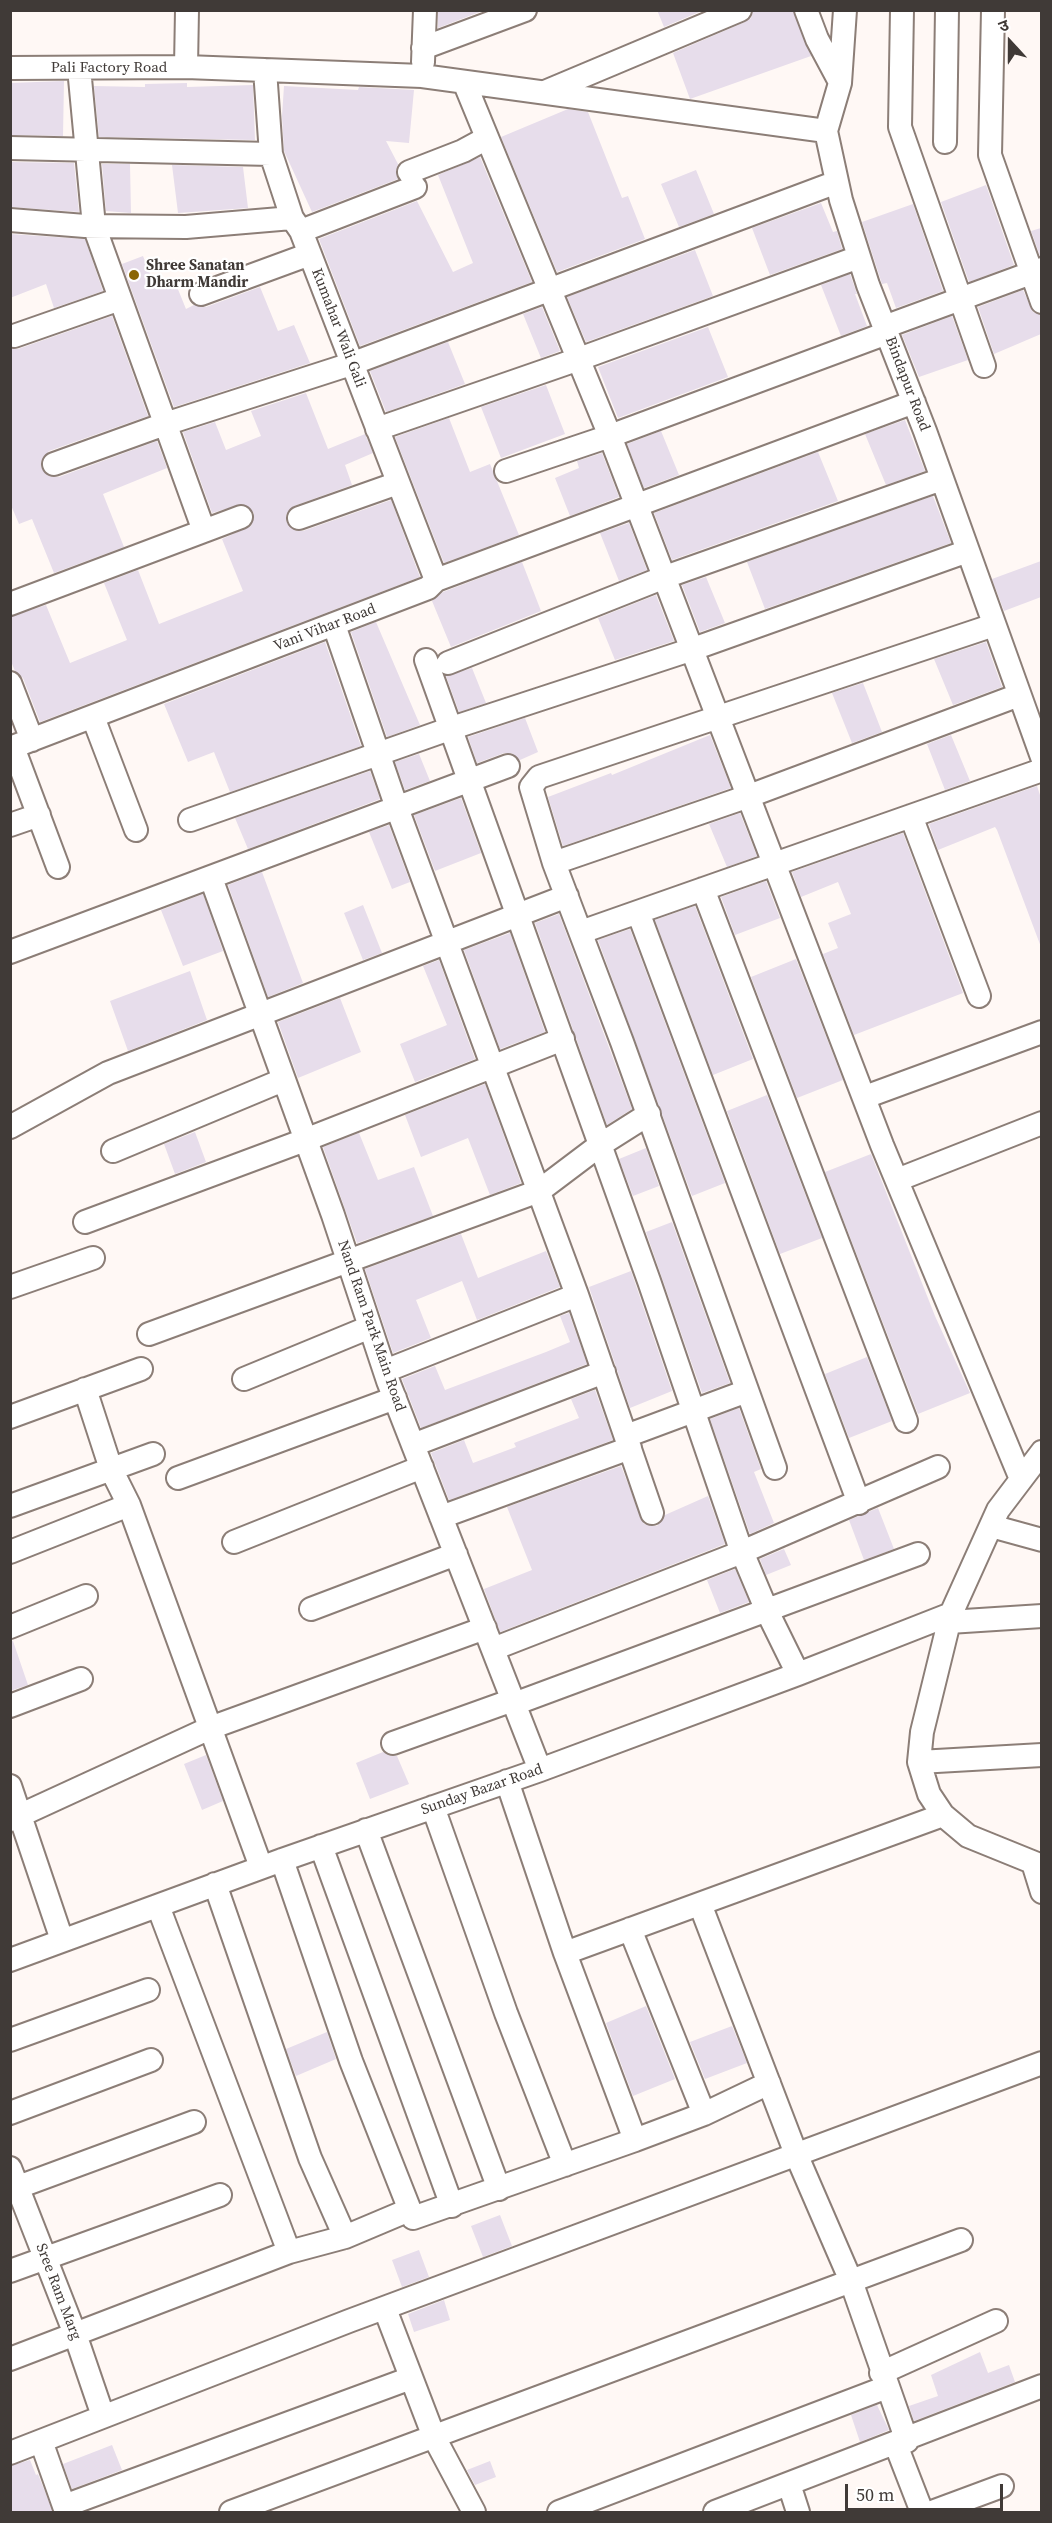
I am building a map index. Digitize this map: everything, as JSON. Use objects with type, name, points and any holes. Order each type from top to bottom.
[{"type":"street","name":"Pali Factory Road","points":[[10,68],[186,68],[187,10]]},
{"type":"street","points":[[422,76],[425,10]]},
{"type":"street","points":[[423,48],[525,10]]},
{"type":"street","points":[[544,93],[740,10]]},
{"type":"street","points":[[806,10],[817,39],[840,83]]},
{"type":"street","name":"Bindapur Road","points":[[845,10],[840,83],[826,131],[837,182],[859,257],[942,479],[1041,758]]},
{"type":"street","points":[[902,10],[900,127],[962,297],[984,366]]},
{"type":"street","points":[[945,142],[947,10]]},
{"type":"street","points":[[993,10],[990,155],[1036,271],[1041,302]]},
{"type":"street","points":[[79,68],[94,226],[204,531]]},
{"type":"street","points":[[186,68],[422,76],[465,84],[826,131]]},
{"type":"street","name":"Kumahar Wali Gali","points":[[265,70],[271,154],[296,225],[436,580]]},
{"type":"street","points":[[465,84],[637,504],[897,1180],[1033,1468],[998,1510],[950,1618],[922,1732],[920,1762],[929,1794],[943,1815],[968,1836],[1037,1864],[1041,1892]]},
{"type":"street","points":[[10,220],[94,226],[296,225],[412,179],[487,138]]},
{"type":"street","points":[[10,148],[271,154]]},
{"type":"street","points":[[54,464],[165,424],[351,364],[837,182]]},
{"type":"street","points":[[201,294],[309,254]]},
{"type":"street","points":[[377,429],[579,359],[859,257]]},
{"type":"street","points":[[506,471],[610,436],[886,330],[962,297],[1036,271]]},
{"type":"street","points":[[14,336],[120,298]]},
{"type":"street","name":"Vani Vihar Road","points":[[18,745],[428,588],[436,580],[914,402]]},
{"type":"street","points":[[448,663],[665,577],[942,479]]},
{"type":"street","points":[[299,518],[398,483]]},
{"type":"street","points":[[10,604],[242,517]]},
{"type":"street","points":[[190,820],[379,756],[452,728],[693,649],[968,551]]},
{"type":"street","points":[[334,625],[397,808],[577,1295],[652,1513]]},
{"type":"street","points":[[775,1468],[649,1114],[554,863],[532,794],[534,782],[539,777],[994,625]]},
{"type":"street","points":[[426,660],[563,1039],[742,1552],[767,1611],[798,1674]]},
{"type":"street","points":[[10,683],[18,745],[39,815],[58,867]]},
{"type":"street","points":[[554,863],[749,796],[1019,695]]},
{"type":"street","points":[[93,717],[136,830]]},
{"type":"street","points":[[10,952],[508,766]]},
{"type":"street","points":[[581,932],[1041,770]]},
{"type":"street","points":[[10,825],[39,815]]},
{"type":"street","points":[[911,816],[979,996]]},
{"type":"street","name":"Nand Ram Park Main Road","points":[[211,878],[349,1263],[385,1371],[540,1770]]},
{"type":"street","points":[[704,889],[906,1421]]},
{"type":"street","points":[[10,1127],[108,1073],[567,896]]},
{"type":"street","points":[[638,912],[859,1503]]},
{"type":"street","points":[[865,1097],[1041,1032]]},
{"type":"street","points":[[86,1222],[305,1140],[563,1039]]},
{"type":"street","points":[[113,1151],[283,1080]]},
{"type":"street","points":[[149,1334],[349,1263],[539,1191],[600,1145],[649,1114]]},
{"type":"street","points":[[897,1180],[1041,1123]]},
{"type":"street","points":[[10,1287],[93,1258]]},
{"type":"street","points":[[385,1371],[577,1295]]},
{"type":"street","points":[[244,1379],[370,1328]]},
{"type":"street","points":[[10,1417],[141,1369]]},
{"type":"street","points":[[413,1445],[604,1372]]},
{"type":"street","points":[[86,1389],[111,1469],[129,1505],[210,1728],[271,1863],[409,2210],[415,2219],[704,2114],[769,2083]]},
{"type":"street","points":[[441,1517],[628,1442],[694,1410],[747,1391]]},
{"type":"street","points":[[178,1478],[395,1398]]},
{"type":"street","points":[[10,1506],[153,1454]]},
{"type":"street","points":[[234,1542],[422,1467]]},
{"type":"street","points":[[16,1818],[210,1728],[489,1638],[742,1552],[938,1467]]},
{"type":"street","points":[[10,1552],[129,1505]]},
{"type":"street","points":[[991,1526],[1041,1540]]},
{"type":"street","points":[[311,1609],[456,1554]]},
{"type":"street","points":[[393,1743],[767,1611],[918,1554]]},
{"type":"street","points":[[10,1627],[86,1596]]},
{"type":"street","name":"Sunday Bazar Road","points":[[10,1960],[271,1863],[540,1770],[950,1618],[1041,1616]]},
{"type":"street","points":[[10,1706],[81,1678]]},
{"type":"street","points":[[920,1762],[1041,1755]]},
{"type":"street","points":[[507,1781],[565,1953],[635,2140]]},
{"type":"street","points":[[10,1786],[16,1818],[62,1940]]},
{"type":"street","points":[[433,1807],[506,2013],[565,2165]]},
{"type":"street","points":[[565,1953],[943,1815]]},
{"type":"street","points":[[366,1830],[499,2189]]},
{"type":"street","points":[[321,1846],[452,2206]]},
{"type":"street","points":[[215,1884],[310,2158],[345,2237]]},
{"type":"street","points":[[699,1904],[796,2154],[851,2281],[884,2380],[922,2512]]},
{"type":"street","points":[[158,1906],[289,2252]]},
{"type":"street","points":[[630,1929],[704,2114]]},
{"type":"street","points":[[10,2040],[148,1990]]},
{"type":"street","points":[[10,2113],[151,2060]]},
{"type":"street","points":[[10,2453],[385,2309],[1041,2063]]},
{"type":"street","points":[[13,2182],[194,2122]]},
{"type":"street","name":"Sree Ram Marg","points":[[13,2182],[75,2334],[103,2416]]},
{"type":"street","points":[[10,2271],[220,2194]]},
{"type":"street","points":[[10,2359],[289,2252],[345,2237],[409,2210]]},
{"type":"street","points":[[231,2512],[961,2240]]},
{"type":"street","points":[[385,2309],[434,2437],[474,2512]]},
{"type":"street","points":[[559,2512],[884,2380],[996,2321]]},
{"type":"street","points":[[41,2440],[65,2509],[411,2378]]},
{"type":"street","points":[[715,2512],[901,2443],[1041,2386]]},
{"type":"street","points":[[789,2484],[798,2512]]},
{"type":"street","points":[[932,2512],[1002,2486]]},
{"type":"building","points":[[438,10],[485,10],[438,28]]},
{"type":"building","points":[[657,10],[704,10],[664,27]]},
{"type":"building","points":[[753,10],[793,10],[811,56],[690,99],[673,53],[745,22],[751,18]]},
{"type":"building","points":[[64,81],[63,136],[10,135],[10,83]]},
{"type":"building","points":[[187,83],[187,87],[253,85],[255,140],[99,137],[94,86],[145,87],[145,84]]},
{"type":"building","points":[[284,86],[414,90],[409,143],[386,141],[398,164],[396,171],[398,179],[312,212],[284,151],[282,116]]},
{"type":"building","points":[[568,109],[588,112],[622,198],[628,196],[645,239],[557,272],[501,137]]},
{"type":"building","points":[[480,157],[532,282],[360,346],[319,239],[417,201],[453,272],[473,263],[438,175]]},
{"type":"building","points":[[10,162],[74,163],[79,212],[10,207]]},
{"type":"building","points":[[102,164],[130,164],[131,213],[106,211]]},
{"type":"building","points":[[172,165],[243,167],[248,208],[178,213]]},
{"type":"building","points":[[696,170],[714,214],[679,227],[661,184]]},
{"type":"building","points":[[986,185],[1014,265],[969,282],[941,202]]},
{"type":"building","points":[[821,203],[833,232],[837,231],[842,249],[770,275],[752,228]]},
{"type":"building","points":[[913,204],[943,291],[896,308],[887,283],[882,284],[862,222]]},
{"type":"building","points":[[1041,228],[1041,256],[1040,256],[1031,231]]},
{"type":"building","points":[[10,234],[85,239],[103,291],[54,308],[46,284],[10,298]]},
{"type":"building","points":[[695,250],[713,296],[586,342],[567,297]]},
{"type":"building","points":[[143,256],[156,289],[175,282],[186,309],[194,305],[206,307],[260,287],[278,331],[294,325],[310,363],[174,407],[122,264]]},
{"type":"building","points":[[850,274],[867,326],[841,336],[821,285]]},
{"type":"building","points":[[1023,290],[1033,312],[1041,315],[1041,334],[994,354],[978,307]]},
{"type":"building","points":[[542,307],[560,351],[541,358],[523,314]]},
{"type":"building","points":[[112,316],[148,416],[49,451],[41,461],[42,469],[51,477],[59,477],[157,441],[167,468],[103,494],[124,547],[54,573],[32,519],[19,524],[10,503],[10,349],[18,349]]},
{"type":"building","points":[[952,316],[968,360],[919,377],[902,335]]},
{"type":"building","points":[[708,327],[728,377],[618,418],[598,367]]},
{"type":"building","points":[[448,342],[465,384],[386,412],[370,371]]},
{"type":"building","points":[[546,385],[565,434],[501,458],[481,407]]},
{"type":"building","points":[[306,393],[328,449],[365,434],[373,453],[345,465],[352,485],[294,506],[286,515],[287,523],[296,531],[303,531],[391,500],[420,577],[40,722],[23,678],[15,671],[10,659],[10,617],[46,605],[70,663],[127,640],[104,583],[138,570],[159,624],[243,591],[222,539],[251,526],[254,513],[243,504],[212,513],[183,432],[215,422],[226,450],[261,436],[251,411]]},
{"type":"building","points":[[449,418],[470,472],[490,464],[519,535],[444,563],[395,437]]},
{"type":"building","points":[[905,420],[925,471],[886,485],[865,434]]},
{"type":"building","points":[[661,431],[679,475],[644,488],[627,444]]},
{"type":"building","points":[[818,452],[838,501],[672,560],[654,513]]},
{"type":"building","points":[[602,453],[619,497],[570,516],[555,478],[579,468],[577,461]]},
{"type":"building","points":[[933,496],[951,543],[765,609],[747,562]]},
{"type":"building","points":[[629,523],[647,570],[619,581],[600,533]]},
{"type":"building","points":[[1041,561],[1041,597],[1004,611],[992,579]]},
{"type":"building","points":[[522,562],[541,611],[451,647],[432,601],[443,592]]},
{"type":"building","points":[[706,577],[725,623],[700,632],[682,585]]},
{"type":"building","points":[[656,595],[674,641],[615,660],[598,618]]},
{"type":"building","points":[[376,622],[420,725],[387,737],[351,632]]},
{"type":"building","points":[[325,642],[361,746],[230,792],[214,752],[188,762],[164,704]]},
{"type":"building","points":[[986,642],[1002,687],[953,705],[934,659]]},
{"type":"building","points":[[472,668],[486,703],[459,712],[446,676]]},
{"type":"building","points":[[863,683],[882,732],[852,743],[832,693]]},
{"type":"building","points":[[525,718],[538,752],[520,760],[511,753],[504,753],[477,763],[468,737]]},
{"type":"building","points":[[710,735],[731,788],[563,846],[548,797],[611,773],[612,775]]},
{"type":"building","points":[[951,735],[970,781],[945,790],[927,744]]},
{"type":"building","points":[[419,754],[430,781],[405,790],[395,762]]},
{"type":"building","points":[[370,771],[380,799],[248,849],[235,818]]},
{"type":"building","points":[[1037,786],[1041,798],[1041,947],[995,827],[938,850],[929,824]]},
{"type":"building","points":[[461,798],[481,853],[435,871],[414,815]]},
{"type":"building","points":[[740,813],[757,856],[727,867],[709,824]]},
{"type":"building","points":[[389,825],[410,882],[392,889],[369,832]]},
{"type":"building","points":[[903,833],[963,993],[854,1035],[823,954],[838,948],[828,923],[851,914],[838,882],[801,897],[792,872]]},
{"type":"building","points":[[262,872],[303,983],[268,997],[228,885]]},
{"type":"building","points":[[766,881],[780,918],[735,935],[721,897]]},
{"type":"building","points":[[203,894],[223,951],[183,966],[161,910]]},
{"type":"building","points":[[363,905],[382,953],[363,960],[344,913]]},
{"type":"building","points":[[695,906],[753,1059],[713,1075],[655,920]]},
{"type":"building","points":[[559,914],[632,1109],[607,1125],[535,923]]},
{"type":"building","points":[[630,929],[725,1183],[692,1196],[598,940]]},
{"type":"building","points":[[510,933],[545,1032],[500,1049],[464,950]]},
{"type":"building","points":[[796,959],[843,1080],[797,1098],[751,977]]},
{"type":"building","points":[[439,960],[475,1059],[415,1082],[400,1044],[447,1025],[423,966]]},
{"type":"building","points":[[190,971],[207,1020],[128,1051],[110,1001]]},
{"type":"building","points":[[340,998],[361,1052],[298,1078],[278,1022]]},
{"type":"building","points":[[485,1084],[521,1183],[490,1195],[468,1138],[421,1157],[405,1115]]},
{"type":"building","points":[[767,1095],[822,1238],[780,1254],[727,1111]]},
{"type":"building","points":[[195,1132],[206,1162],[175,1174],[164,1144]]},
{"type":"building","points":[[359,1133],[378,1180],[414,1167],[433,1216],[357,1243],[323,1147]]},
{"type":"building","points":[[646,1148],[659,1186],[633,1196],[619,1159]]},
{"type":"building","points":[[871,1154],[935,1316],[970,1393],[918,1414],[825,1172]]},
{"type":"building","points":[[672,1222],[730,1383],[702,1393],[646,1232]]},
{"type":"building","points":[[461,1234],[478,1278],[546,1251],[560,1287],[477,1320],[462,1281],[416,1300],[431,1338],[393,1353],[365,1269]]},
{"type":"building","points":[[631,1271],[672,1391],[630,1408],[589,1287]]},
{"type":"building","points":[[569,1313],[587,1364],[421,1428],[402,1379],[435,1366],[445,1390],[546,1352],[570,1342],[560,1316]]},
{"type":"building","points":[[867,1357],[892,1421],[849,1438],[825,1374]]},
{"type":"building","points":[[595,1390],[613,1440],[449,1500],[431,1453],[464,1440],[473,1463],[516,1447],[514,1443],[579,1418],[571,1399]]},
{"type":"building","points":[[739,1408],[761,1469],[754,1472],[774,1523],[750,1534],[710,1419]]},
{"type":"building","points":[[621,1466],[644,1524],[657,1526],[665,1515],[708,1496],[725,1544],[500,1632],[484,1589],[532,1570],[507,1507]]},
{"type":"building","points":[[878,1508],[894,1549],[864,1560],[849,1520]]},
{"type":"building","points":[[784,1549],[791,1565],[766,1575],[760,1559]]},
{"type":"building","points":[[735,1569],[749,1602],[720,1613],[707,1580]]},
{"type":"building","points":[[13,1641],[28,1685],[10,1691],[10,1642]]},
{"type":"building","points":[[383,1752],[390,1756],[397,1756],[409,1784],[370,1799],[356,1763]]},
{"type":"building","points":[[206,1755],[223,1801],[202,1810],[184,1764]]},
{"type":"building","points":[[646,2006],[675,2079],[633,2096],[606,2023]]},
{"type":"building","points":[[732,2026],[747,2063],[705,2079],[690,2042]]},
{"type":"building","points":[[327,2032],[336,2059],[296,2076],[286,2049]]},
{"type":"building","points":[[500,2215],[512,2246],[483,2257],[471,2226]]},
{"type":"building","points":[[419,2250],[429,2277],[402,2287],[392,2260]]},
{"type":"building","points":[[444,2300],[450,2320],[414,2332],[408,2314]]},
{"type":"building","points":[[980,2352],[988,2373],[1009,2365],[1015,2382],[914,2421],[909,2406],[938,2396],[931,2375]]},
{"type":"building","points":[[877,2405],[889,2430],[860,2442],[851,2415]]},
{"type":"building","points":[[112,2445],[122,2470],[72,2489],[63,2464]]},
{"type":"building","points":[[30,2460],[53,2512],[10,2512],[10,2466]]},
{"type":"building","points":[[490,2461],[496,2477],[475,2485],[467,2470]]},
{"type":"place","name":"Shree Sanatan Dharm Mandir","points":[[134,275]]}]
